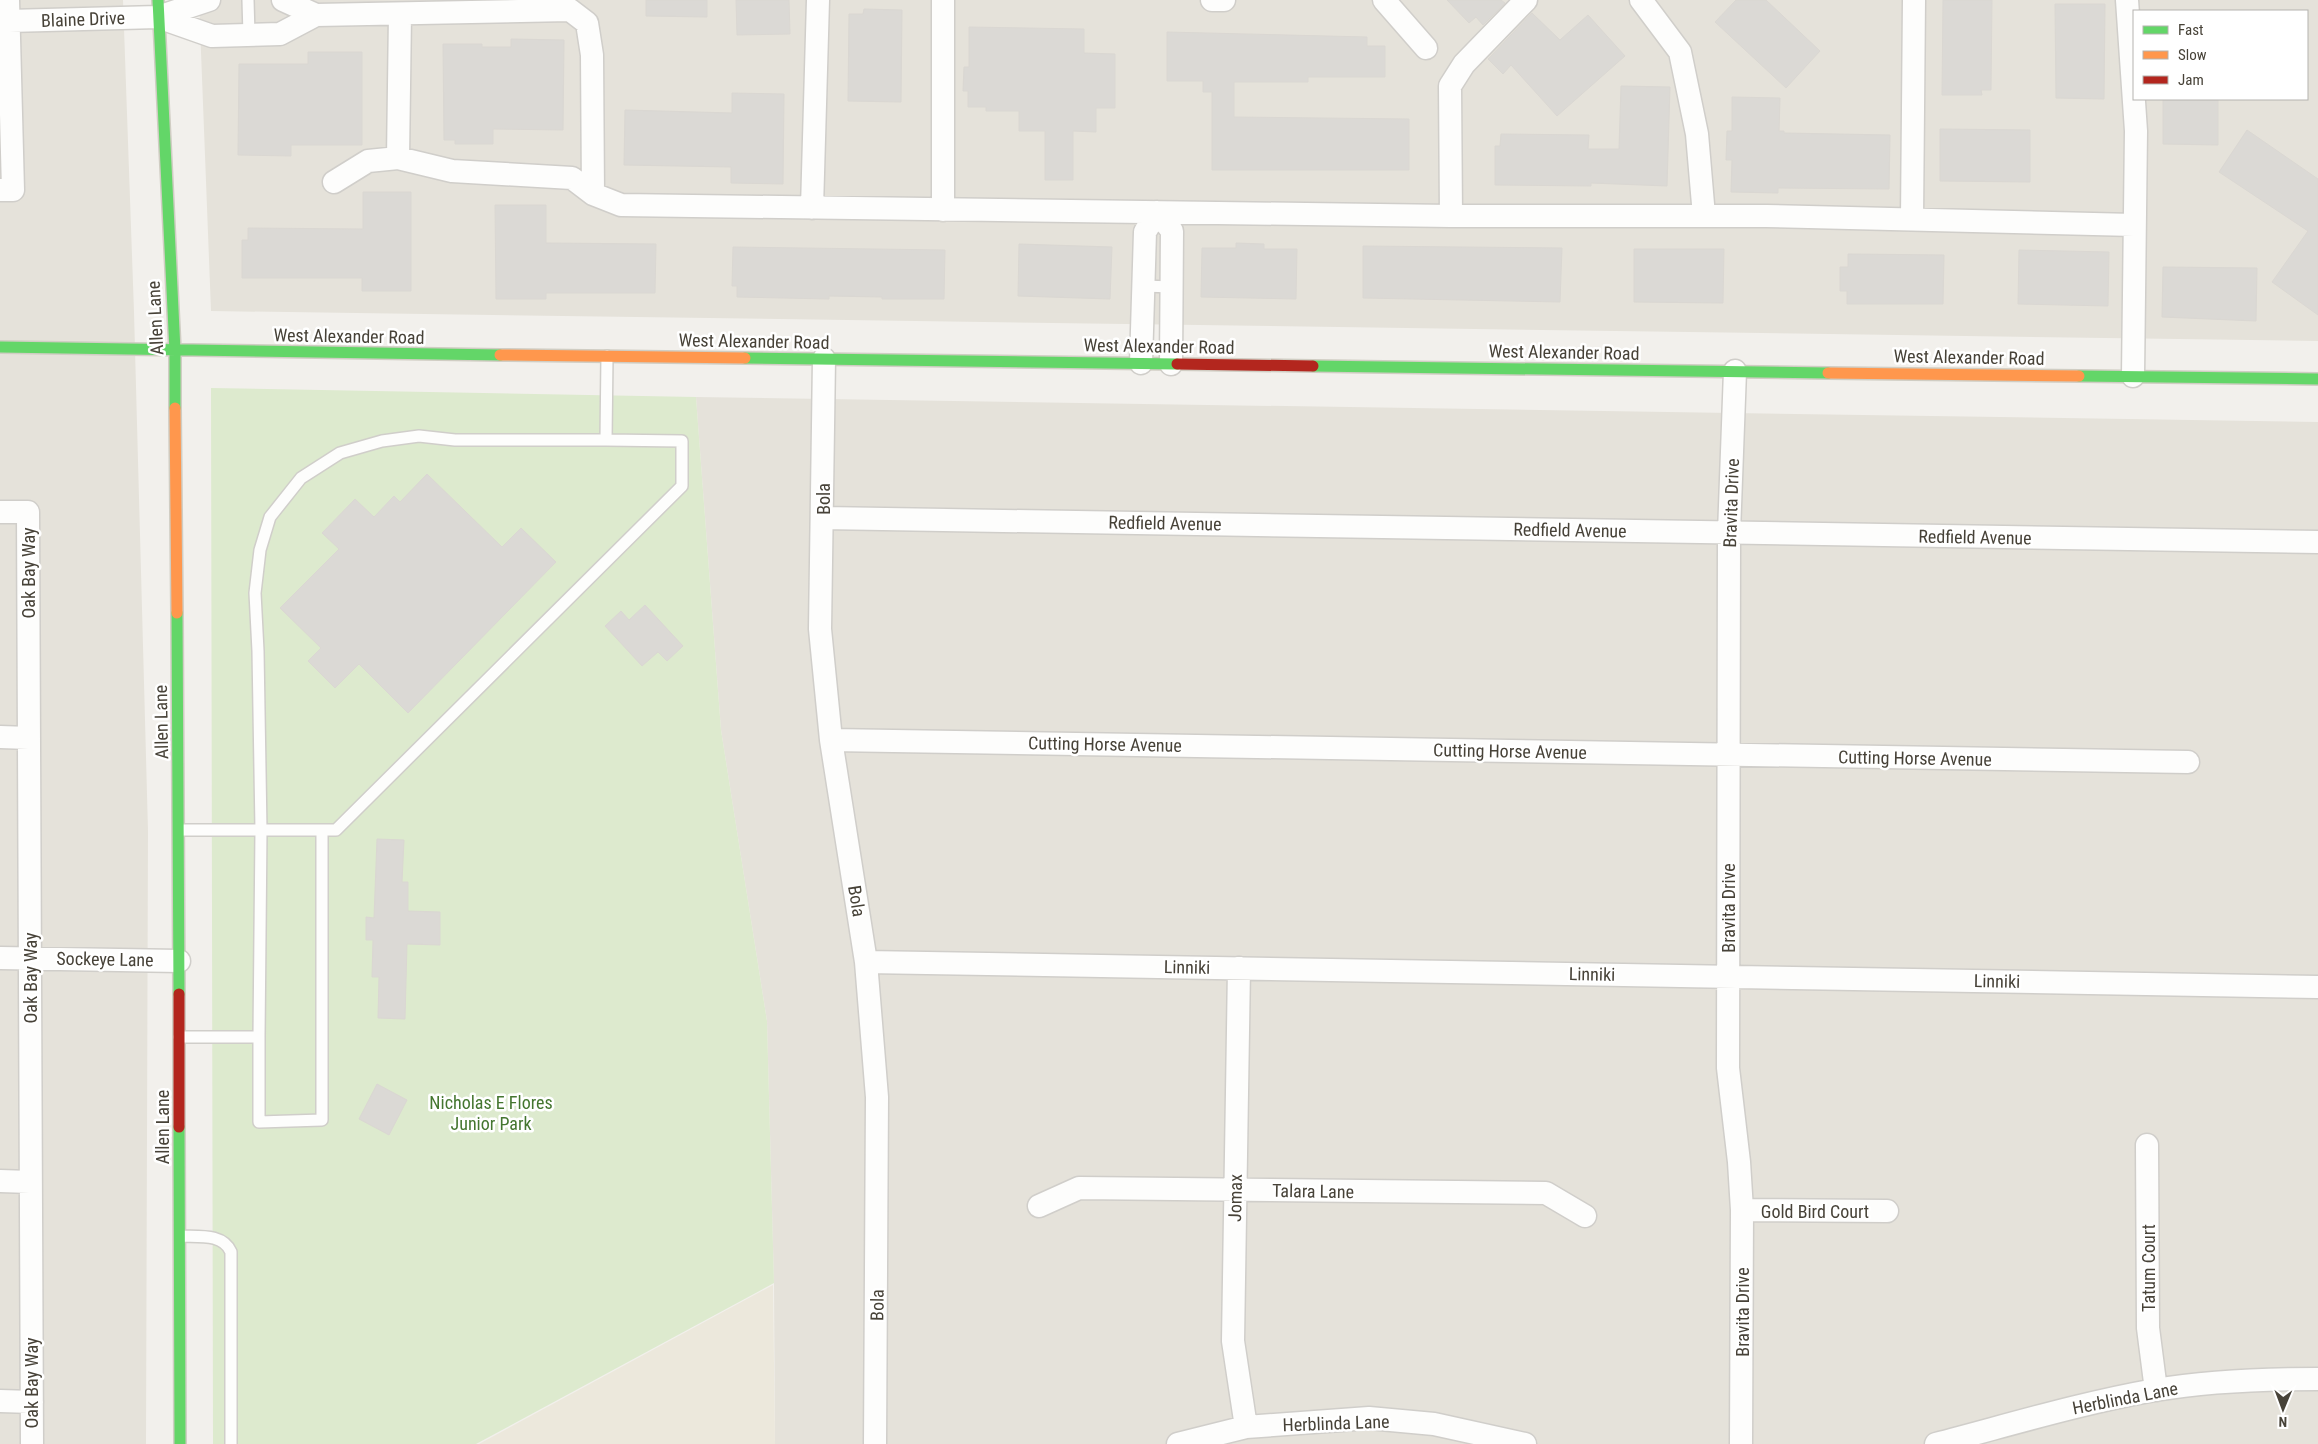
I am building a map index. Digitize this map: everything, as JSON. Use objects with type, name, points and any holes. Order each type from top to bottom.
[{"type":"main road","name":"Allen Lane","points":[[158,8],[175,351],[179,830],[180,1444]]},
{"type":"main road","name":"West Alexander Road","points":[[0,347],[824,360],[2318,379]]},
{"type":"street","points":[[158,8],[209,0]]},
{"type":"street","points":[[284,0],[316,8],[400,14],[570,10],[586,24],[592,55],[593,194]]},
{"type":"street","points":[[812,208],[818,0]]},
{"type":"street","points":[[943,0],[943,210]]},
{"type":"street","points":[[1212,0],[1224,0]]},
{"type":"street","points":[[1384,0],[1426,48]]},
{"type":"street","points":[[1451,216],[1450,86],[1464,64],[1526,0]]},
{"type":"street","points":[[1641,0],[1680,52],[1697,134],[1704,216]]},
{"type":"street","points":[[1912,218],[1914,0]]},
{"type":"street","points":[[2127,0],[2133,87]]},
{"type":"street","points":[[158,8],[212,36],[280,34],[316,8]]},
{"type":"street","name":"Blaine Drive","points":[[9,10],[158,8]]},
{"type":"street","points":[[7,190],[9,10]]},
{"type":"street","points":[[398,158],[400,14]]},
{"type":"street","points":[[2133,376],[2136,131],[2134,100]]},
{"type":"street","points":[[334,182],[368,161],[398,158],[452,171],[572,178],[593,194],[621,205],[1451,216],[1912,218],[2134,225]]},
{"type":"street","points":[[1141,363],[1146,232],[1158,212]]},
{"type":"street","points":[[1158,212],[1172,231],[1172,364]]},
{"type":"street","name":"Bola","points":[[824,360],[820,629],[831,740],[866,962],[877,1097],[878,1184],[875,1444]]},
{"type":"street","name":"Bravita Drive","points":[[1735,372],[1729,533],[1728,1068],[1740,1162],[1742,1210],[1741,1444]]},
{"type":"street","name":"Oak Bay Way","points":[[0,512],[28,512],[32,1444]]},
{"type":"street","name":"Redfield Avenue","points":[[823,518],[2318,542]]},
{"type":"street","points":[[0,737],[29,738]]},
{"type":"street","name":"Cutting Horse Avenue","points":[[831,740],[2188,762]]},
{"type":"street","name":"Sockeye Lane","points":[[0,958],[179,961]]},
{"type":"street","name":"Linniki","points":[[866,962],[2318,987]]},
{"type":"street","name":"Jomax","points":[[1239,968],[1234,1341],[1246,1426]]},
{"type":"street","name":"Tatum Court","points":[[2147,1145],[2148,1328],[2156,1390]]},
{"type":"street","points":[[0,1182],[30,1182]]},
{"type":"street","name":"Talara Lane","points":[[1039,1206],[1079,1188],[1546,1193],[1586,1216]]},
{"type":"street","name":"Gold Bird Court","points":[[1742,1210],[1887,1211]]},
{"type":"street","name":"Herblinda Lane","points":[[1936,1444],[2072,1408],[2156,1390],[2242,1380],[2318,1378]]},
{"type":"street","points":[[0,1401],[32,1402]]},
{"type":"street","name":"Herblinda Lane","points":[[1178,1444],[1246,1426],[1369,1418],[1434,1424],[1525,1444]]},
{"type":"lane","points":[[248,0],[249,35]]},
{"type":"lane","points":[[1144,286],[1172,287]]},
{"type":"lane","points":[[606,440],[607,356]]},
{"type":"lane","points":[[179,830],[261,830],[322,830],[336,830],[682,486],[682,441],[455,440],[419,436],[382,440],[340,452],[301,478],[270,517],[260,550],[255,593],[258,650],[261,830],[259,1122],[322,1120],[322,830]]},
{"type":"lane","points":[[179,1036],[259,1037]]},
{"type":"lane","points":[[180,1236],[220,1239],[228,1244],[231,1252],[231,1444]]},
{"type":"shaded area","points":[[0,0],[123,0],[134,312],[148,831],[146,1444],[0,1444]]},
{"type":"shaded area","points":[[199,0],[2318,0],[2318,341],[211,311]]},
{"type":"shaded area","points":[[696,397],[2318,422],[2318,1444],[775,1444],[774,1283],[767,1021],[721,730]]},
{"type":"shaded area","points":[[773,1285],[775,1444],[479,1444]]},
{"type":"green space","name":"Nicholas E Flores Junior Park","points":[[211,388],[696,397],[721,730],[767,1021],[774,1283],[476,1444],[213,1444]]},
{"type":"building","points":[[646,0],[707,0],[707,17],[646,16]]},
{"type":"building","points":[[736,0],[789,0],[790,34],[737,35]]},
{"type":"building","points":[[1447,0],[1501,0],[1505,3],[1483,25],[1476,17],[1469,23]]},
{"type":"building","points":[[1736,0],[1766,0],[1820,51],[1786,88],[1715,22]]},
{"type":"building","points":[[1943,0],[1992,0],[1991,90],[1981,90],[1982,95],[1942,95]]},
{"type":"building","points":[[2055,4],[2105,4],[2104,99],[2056,98]]},
{"type":"building","points":[[864,9],[902,10],[901,102],[848,101],[849,14],[863,14]]},
{"type":"building","points":[[1532,13],[1560,40],[1588,15],[1625,56],[1557,116],[1511,65],[1503,74],[1488,59]]},
{"type":"building","points":[[969,27],[1084,29],[1084,53],[1115,54],[1115,108],[1096,108],[1096,132],[1073,131],[1073,180],[1045,180],[1045,131],[1019,131],[1019,111],[986,111],[986,107],[968,107],[968,91],[963,91],[964,67],[969,67]]},
{"type":"building","points":[[1167,32],[1367,37],[1367,46],[1385,46],[1385,77],[1308,77],[1308,82],[1234,82],[1234,117],[1409,119],[1409,170],[1212,170],[1212,92],[1203,92],[1203,81],[1167,81]]},
{"type":"building","points":[[511,39],[564,40],[563,130],[493,129],[493,144],[455,144],[455,140],[444,140],[443,44],[482,44],[482,47],[511,47]]},
{"type":"building","points":[[308,52],[362,52],[362,145],[291,145],[291,156],[238,155],[239,64],[308,64]]},
{"type":"building","points":[[1621,86],[1670,87],[1667,186],[1591,183],[1591,186],[1495,185],[1495,146],[1500,146],[1501,134],[1589,135],[1588,149],[1619,149]]},
{"type":"building","points":[[732,93],[784,94],[783,184],[731,183],[731,167],[624,165],[625,110],[732,113]]},
{"type":"building","points":[[1732,97],[1780,98],[1779,131],[1784,131],[1784,133],[1890,135],[1889,189],[1778,188],[1778,193],[1731,192],[1732,160],[1726,160],[1727,131],[1732,131]]},
{"type":"building","points":[[2163,100],[2218,100],[2218,145],[2163,144]]},
{"type":"building","points":[[1940,129],[2030,130],[2030,182],[1940,181]]},
{"type":"building","points":[[2247,130],[2318,179],[2318,315],[2272,282],[2308,231],[2219,172]]},
{"type":"building","points":[[363,192],[411,192],[411,291],[362,291],[362,278],[242,278],[242,240],[248,240],[248,228],[363,229]]},
{"type":"building","points":[[495,205],[546,205],[546,243],[656,244],[655,293],[546,293],[546,299],[496,299]]},
{"type":"building","points":[[1236,243],[1264,244],[1264,249],[1297,249],[1296,299],[1201,297],[1202,248],[1236,248]]},
{"type":"building","points":[[1019,244],[1112,247],[1110,299],[1018,296]]},
{"type":"building","points":[[1363,246],[1562,248],[1560,302],[1363,298]]},
{"type":"building","points":[[733,247],[945,250],[944,299],[882,299],[882,297],[829,296],[829,299],[737,297],[737,286],[732,286]]},
{"type":"building","points":[[1634,249],[1724,249],[1723,303],[1634,302]]},
{"type":"building","points":[[2019,250],[2109,252],[2108,306],[2018,304]]},
{"type":"building","points":[[1848,254],[1944,255],[1943,304],[1847,304],[1847,291],[1840,291],[1840,267],[1848,267]]},
{"type":"building","points":[[2163,267],[2257,268],[2256,321],[2162,317]]},
{"type":"building","points":[[427,474],[502,547],[521,528],[556,562],[408,713],[359,664],[335,688],[308,661],[321,648],[280,608],[339,549],[322,533],[355,499],[374,517],[394,496],[400,502]]},
{"type":"building","points":[[645,605],[683,646],[667,661],[658,652],[642,666],[605,626],[621,611],[629,620]]},
{"type":"building","points":[[377,839],[404,840],[402,882],[408,882],[408,911],[440,912],[440,945],[407,944],[405,1019],[378,1018],[379,977],[372,977],[373,940],[366,940],[366,917],[374,918]]},
{"type":"building","points":[[377,1084],[407,1100],[389,1135],[359,1119]]},
{"type":"traffic: fast","points":[[158,0],[175,351],[175,408]]},
{"type":"traffic: fast","points":[[0,347],[500,355]]},
{"type":"traffic: fast","points":[[745,358],[1177,364]]},
{"type":"traffic: fast","points":[[1313,366],[1828,373]]},
{"type":"traffic: fast","points":[[2079,376],[2318,379]]},
{"type":"traffic: fast","points":[[177,613],[179,994]]},
{"type":"traffic: fast","points":[[179,1127],[180,1444]]},
{"type":"traffic: slow","points":[[500,355],[745,358]]},
{"type":"traffic: slow","points":[[1828,373],[2079,376]]},
{"type":"traffic: slow","points":[[175,408],[177,613]]},
{"type":"traffic: jam","points":[[1177,364],[1313,366]]},
{"type":"traffic: jam","points":[[179,994],[179,1127]]}]
